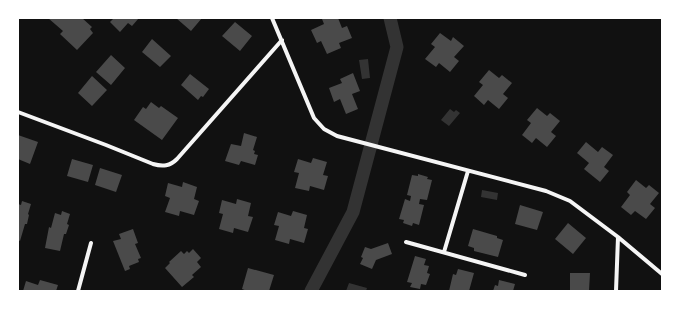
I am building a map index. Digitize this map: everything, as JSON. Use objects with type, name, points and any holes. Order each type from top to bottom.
[{"type":"street","points":[[272,18],[312,113],[324,129],[332,134],[546,191],[564,198],[581,208],[662,274]]},
{"type":"street","points":[[18,112],[153,164],[160,166],[168,165],[177,159],[282,40]]},
{"type":"street","points":[[444,252],[468,171]]},
{"type":"street","points":[[616,291],[618,237]]},
{"type":"street","points":[[406,242],[525,275]]},
{"type":"street","points":[[78,291],[91,243]]},
{"type":"shaded area","points":[[368,59],[370,78],[362,79],[359,60]]},
{"type":"shaded area","points":[[450,109],[454,112],[456,110],[460,113],[449,126],[441,120]]},
{"type":"shaded area","points":[[482,190],[498,193],[497,200],[481,197]]},
{"type":"shaded area","points":[[349,283],[367,288],[366,291],[346,291]]},
{"type":"building","points":[[48,18],[82,18],[92,27],[90,29],[93,33],[77,50],[60,34],[63,31]]},
{"type":"building","points":[[114,18],[139,18],[132,26],[128,23],[120,32],[110,22]]},
{"type":"building","points":[[176,18],[202,18],[191,31]]},
{"type":"building","points":[[338,18],[342,28],[347,26],[352,38],[339,43],[341,48],[327,54],[321,41],[317,43],[311,30],[324,24],[322,19]]},
{"type":"building","points":[[235,22],[252,36],[240,51],[222,36]]},
{"type":"building","points":[[440,33],[451,41],[453,37],[464,46],[454,57],[459,61],[450,72],[439,63],[436,67],[425,59],[435,47],[431,44]]},
{"type":"building","points":[[152,39],[171,56],[160,67],[142,52]]},
{"type":"building","points":[[111,55],[125,68],[111,85],[96,72]]},
{"type":"building","points":[[489,70],[499,78],[502,75],[512,83],[503,94],[508,98],[499,109],[488,100],[484,105],[474,96],[483,85],[479,82]]},
{"type":"building","points":[[353,73],[360,91],[352,94],[358,109],[346,114],[340,99],[334,102],[329,88],[342,83],[340,79]]},
{"type":"building","points":[[190,74],[209,89],[203,97],[201,96],[198,100],[181,85]]},
{"type":"building","points":[[92,76],[107,90],[92,106],[78,93]]},
{"type":"building","points":[[151,102],[159,108],[161,106],[178,118],[162,140],[134,120],[143,107],[146,109]]},
{"type":"building","points":[[537,108],[547,116],[550,113],[560,121],[551,132],[556,136],[547,147],[536,138],[532,143],[522,135],[531,123],[527,120]]},
{"type":"building","points":[[244,133],[257,137],[253,150],[255,151],[254,154],[258,155],[255,165],[241,161],[239,165],[225,161],[231,144],[241,146]]},
{"type":"building","points":[[18,135],[38,142],[30,164],[18,159]]},
{"type":"building","points":[[586,142],[598,152],[602,147],[613,155],[604,167],[609,171],[600,182],[584,169],[589,163],[577,153]]},
{"type":"building","points":[[313,158],[327,162],[323,175],[328,176],[324,190],[310,186],[309,191],[295,188],[299,173],[294,172],[298,159],[311,163]]},
{"type":"building","points":[[72,159],[93,165],[88,182],[67,176]]},
{"type":"building","points":[[100,168],[122,175],[116,192],[95,185]]},
{"type":"building","points":[[418,174],[432,180],[427,200],[420,199],[419,204],[424,205],[419,225],[413,223],[412,226],[403,223],[404,220],[399,219],[405,199],[410,201],[411,196],[407,195],[412,175],[418,176]]},
{"type":"building","points":[[636,180],[646,188],[649,185],[659,193],[650,204],[655,208],[646,219],[635,211],[631,215],[621,207],[630,195],[627,192]]},
{"type":"building","points":[[183,182],[197,187],[194,199],[199,201],[194,215],[180,211],[179,216],[165,212],[170,198],[165,196],[168,183],[182,187]]},
{"type":"building","points":[[237,199],[251,203],[248,216],[253,217],[248,232],[234,228],[233,233],[219,229],[223,214],[219,213],[222,200],[236,204]]},
{"type":"building","points":[[22,201],[31,204],[27,224],[25,224],[20,241],[18,240],[18,204],[21,205]]},
{"type":"building","points":[[520,205],[543,212],[537,230],[515,224]]},
{"type":"building","points":[[62,211],[70,214],[67,224],[69,225],[66,234],[64,234],[60,251],[45,248],[49,227],[51,228],[55,213],[61,215]]},
{"type":"building","points":[[293,211],[307,215],[304,228],[308,229],[304,243],[290,239],[289,244],[275,240],[279,226],[274,225],[278,212],[291,216]]},
{"type":"building","points":[[568,223],[586,238],[573,254],[555,239]]},
{"type":"building","points":[[133,229],[138,243],[135,244],[141,258],[138,259],[139,262],[129,266],[130,269],[125,271],[113,241],[121,239],[119,234]]},
{"type":"building","points":[[473,229],[497,236],[497,238],[503,240],[498,257],[474,251],[474,248],[468,246]]},
{"type":"building","points":[[388,243],[392,254],[376,260],[372,269],[360,264],[365,247],[371,249]]},
{"type":"building","points":[[193,249],[201,258],[197,262],[201,267],[192,275],[194,277],[182,287],[165,268],[181,251],[184,254],[187,251],[189,253]]},
{"type":"building","points":[[415,256],[426,259],[424,265],[429,266],[427,273],[430,274],[426,285],[421,284],[420,289],[410,287],[412,283],[407,282]]},
{"type":"building","points":[[248,268],[274,275],[269,291],[247,291],[242,289]]},
{"type":"building","points":[[458,269],[474,273],[469,291],[449,291],[453,274],[456,275]]},
{"type":"building","points":[[570,273],[590,273],[589,291],[570,291]]},
{"type":"building","points":[[40,280],[58,285],[56,291],[23,291],[26,281],[38,285]]},
{"type":"building","points":[[499,280],[515,284],[513,291],[493,291],[495,285],[498,286]]},
{"type":"waterway","points":[[311,291],[353,212],[397,47],[390,18]]}]
